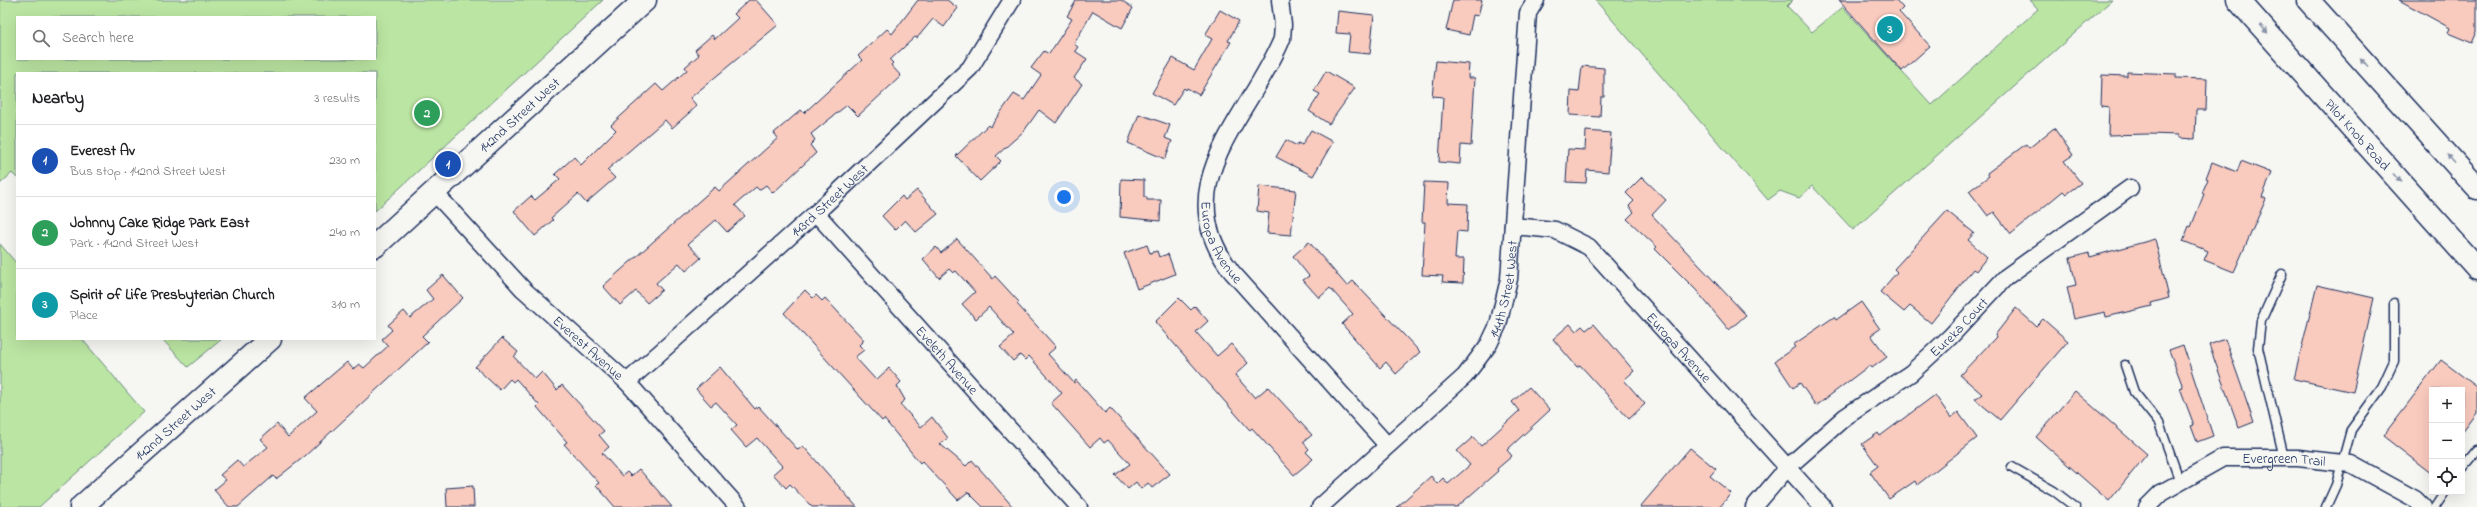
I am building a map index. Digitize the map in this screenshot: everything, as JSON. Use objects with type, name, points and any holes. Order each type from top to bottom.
[{"type":"street","name":"142nd Street West","points":[[376,245],[435,193],[645,0]]},
{"type":"street","name":"143rd Street West","points":[[627,382],[816,212],[970,68],[1012,0]]},
{"type":"street","name":"Europa Avenue","points":[[1280,0],[1283,25],[1282,39],[1215,160],[1207,190],[1208,220],[1221,257],[1232,272],[1387,445]]},
{"type":"street","name":"144th Street West","points":[[1320,507],[1465,376],[1490,344],[1503,308],[1509,280],[1528,13],[1536,0]]},
{"type":"street","name":"Pilot Knob Road","points":[[2238,0],[2477,268]]},
{"type":"street","points":[[2308,0],[2477,188]]},
{"type":"street","name":"Eureka Court","points":[[1754,507],[1788,467],[1845,417],[1911,373],[1950,337],[2006,277],[2130,188]]},
{"type":"street","name":"Everest Avenue","points":[[435,193],[523,289],[627,382],[738,507]]},
{"type":"street","name":"Eveleth Avenue","points":[[816,212],[1080,507]]},
{"type":"street","name":"Europa Avenue","points":[[1513,226],[1555,230],[1589,247],[1823,507]]},
{"type":"street","name":"142nd Street West","points":[[81,507],[269,340]]},
{"type":"street","name":"Evergreen Trail","points":[[2147,507],[2161,493],[2223,458],[2284,458],[2351,464],[2415,498],[2423,507]]},
{"type":"lane","points":[[2282,274],[2261,321],[2258,348],[2284,458]]},
{"type":"lane","points":[[2326,507],[2343,463],[2351,430],[2382,387],[2394,361],[2394,303]]},
{"type":"lane","points":[[2125,365],[2134,392],[2159,423],[2180,482]]},
{"type":"lane","points":[[2465,464],[2477,450]]},
{"type":"lane","points":[[2012,467],[2054,491],[2075,507]]},
{"type":"lane","points":[[2435,507],[2443,495]]},
{"type":"green space","points":[[0,0],[603,0],[376,210],[376,72],[16,72],[16,177],[12,173],[0,184]]},
{"type":"green space","points":[[1595,0],[1793,0],[1787,6],[1812,32],[1843,7],[1932,105],[2038,9],[2030,0],[2112,0],[1853,230],[1812,186],[1799,198],[1780,191],[1768,200]]},
{"type":"green space","points":[[0,244],[16,263],[16,340],[83,340],[144,412],[39,507],[0,507]]},
{"type":"green space","points":[[163,340],[221,340],[188,367]]},
{"type":"building","points":[[749,0],[756,0],[778,25],[690,98],[697,106],[672,128],[665,120],[607,170],[615,178],[586,203],[578,194],[551,218],[553,220],[535,236],[514,211],[531,196],[535,200],[560,179],[555,174],[574,157],[581,165],[616,130],[611,125],[656,84],[663,91],[687,70],[685,67],[699,55],[695,50],[712,35],[715,39],[738,18],[734,14]]},
{"type":"building","points":[[918,0],[947,0],[958,8],[944,27],[933,19],[917,38],[915,37],[890,60],[893,63],[891,65],[901,76],[858,116],[847,105],[811,134],[815,140],[810,145],[816,153],[773,193],[766,185],[759,190],[756,187],[735,205],[745,216],[727,232],[716,220],[688,244],[701,258],[686,271],[679,263],[656,283],[662,290],[647,303],[636,291],[620,305],[603,286],[715,187],[719,191],[778,138],[774,133],[801,110],[804,113],[862,60],[858,56],[887,29],[892,34]]},
{"type":"building","points":[[1075,0],[1121,0],[1133,8],[1122,28],[1093,11],[1074,44],[1078,47],[1075,51],[1087,59],[1074,78],[1082,84],[1056,123],[1039,110],[1024,131],[996,156],[1001,161],[980,181],[956,156],[988,125],[990,127],[1014,94],[1024,100],[1041,75],[1031,68],[1044,51],[1049,54],[1072,19],[1067,16],[1076,1]]},
{"type":"building","points":[[1453,0],[1482,0],[1478,16],[1473,15],[1469,35],[1446,30]]},
{"type":"building","points":[[1839,0],[1896,0],[1903,8],[1899,12],[1930,46],[1902,71]]},
{"type":"building","points":[[2399,0],[2477,0],[2477,32],[2472,43],[2448,33],[2450,28]]},
{"type":"building","points":[[1220,10],[1239,21],[1228,41],[1231,42],[1199,95],[1187,88],[1186,90],[1184,88],[1173,105],[1152,93],[1173,58],[1194,70],[1212,39],[1205,35]]},
{"type":"building","points":[[1338,11],[1374,15],[1370,54],[1348,52],[1350,34],[1336,33]]},
{"type":"building","points":[[1436,61],[1469,64],[1468,78],[1475,78],[1471,146],[1461,145],[1460,164],[1439,162],[1443,97],[1432,96]]},
{"type":"building","points":[[1582,66],[1604,68],[1604,97],[1601,97],[1600,117],[1570,115],[1571,91],[1579,92]]},
{"type":"building","points":[[1326,71],[1355,88],[1329,124],[1309,111],[1320,94],[1314,91]]},
{"type":"building","points":[[2127,72],[2176,74],[2176,78],[2207,79],[2206,110],[2196,110],[2195,139],[2178,138],[2178,135],[2108,135],[2109,107],[2101,106],[2102,75],[2127,76]]},
{"type":"building","points":[[1139,114],[1170,125],[1165,138],[1172,141],[1165,159],[1128,143]]},
{"type":"building","points":[[2054,128],[2073,155],[2064,161],[2081,183],[2066,194],[2063,191],[2011,234],[1994,212],[1988,216],[1969,191],[1989,176],[1987,173],[2026,144],[2029,148]]},
{"type":"building","points":[[1311,130],[1333,142],[1313,176],[1276,157],[1286,140],[1297,146],[1298,143],[1302,145]]},
{"type":"building","points":[[1586,131],[1611,133],[1608,172],[1587,170],[1586,183],[1566,182],[1568,149],[1585,150]]},
{"type":"building","points":[[2241,161],[2272,173],[2262,197],[2266,199],[2234,272],[2204,260],[2208,251],[2183,241],[2189,226],[2191,227],[2204,194],[2202,193],[2208,179],[2206,178],[2212,162],[2237,172]]},
{"type":"building","points":[[1642,177],[1666,200],[1652,215],[1746,315],[1729,330],[1696,290],[1655,249],[1657,247],[1627,219],[1634,212],[1629,206],[1634,201],[1626,193]]},
{"type":"building","points":[[1121,179],[1144,180],[1144,197],[1147,197],[1147,200],[1161,200],[1160,221],[1120,217]]},
{"type":"building","points":[[1424,182],[1449,183],[1448,203],[1468,204],[1467,232],[1457,231],[1455,259],[1464,259],[1463,283],[1442,282],[1443,276],[1422,275],[1425,222],[1422,222]]},
{"type":"building","points":[[1259,186],[1296,190],[1291,235],[1267,233],[1269,213],[1257,211]]},
{"type":"building","points":[[917,190],[938,214],[916,232],[905,220],[895,230],[882,216],[902,196],[905,200]]},
{"type":"building","points":[[1947,211],[1974,233],[1968,240],[1987,257],[1976,271],[1973,269],[1931,323],[1910,306],[1904,312],[1880,292],[1897,272],[1894,269]]},
{"type":"building","points":[[957,239],[993,279],[995,276],[1019,302],[1017,304],[1056,347],[1048,354],[1074,383],[1076,380],[1105,413],[1110,408],[1170,474],[1152,488],[1148,483],[1141,489],[1136,482],[1128,489],[1115,475],[1130,464],[1108,440],[1104,443],[1100,438],[1090,447],[1051,403],[1062,393],[1029,356],[1025,360],[1020,355],[1013,361],[1000,347],[1014,335],[989,307],[976,319],[962,304],[975,292],[956,271],[953,273],[949,269],[939,278],[923,259],[936,247],[941,253]]},
{"type":"building","points":[[2155,239],[2169,298],[2151,303],[2152,306],[2106,317],[2105,312],[2074,319],[2067,287],[2076,285],[2070,258],[2089,253],[2090,257]]},
{"type":"building","points":[[1309,242],[1347,286],[1353,281],[1420,352],[1396,374],[1386,362],[1380,368],[1342,324],[1353,314],[1330,288],[1319,298],[1303,280],[1309,276],[1293,256]]},
{"type":"building","points":[[1147,245],[1150,253],[1157,251],[1159,257],[1168,254],[1175,274],[1137,289],[1124,253]]},
{"type":"building","points":[[443,275],[463,298],[422,336],[428,342],[305,456],[276,479],[273,476],[238,507],[229,507],[214,490],[226,480],[220,475],[237,460],[243,467],[268,447],[260,439],[277,424],[288,437],[317,411],[305,398],[347,362],[353,369],[359,364],[364,368],[388,346],[382,339],[392,330],[388,325],[404,311],[410,318],[433,299],[426,290]]},
{"type":"building","points":[[2317,285],[2374,298],[2353,392],[2294,379]]},
{"type":"building","points":[[805,290],[813,298],[816,295],[822,301],[825,298],[864,340],[859,345],[864,350],[855,357],[876,380],[889,368],[901,382],[897,386],[905,400],[900,404],[921,427],[932,417],[948,438],[940,444],[966,466],[972,460],[1013,507],[983,507],[968,492],[958,500],[922,461],[920,463],[884,419],[882,421],[784,313]]},
{"type":"building","points":[[1179,298],[1191,310],[1195,306],[1208,321],[1196,332],[1217,356],[1231,344],[1248,363],[1235,375],[1255,398],[1268,387],[1312,435],[1303,442],[1309,449],[1306,452],[1313,459],[1294,475],[1252,428],[1250,430],[1248,428],[1155,322]]},
{"type":"building","points":[[1861,302],[1880,329],[1871,335],[1887,357],[1872,368],[1870,365],[1816,406],[1800,383],[1793,388],[1775,361],[1795,347],[1793,345],[1834,317],[1836,320]]},
{"type":"building","points":[[2016,308],[2036,326],[2043,319],[2068,341],[2000,420],[1975,399],[1982,394],[1960,375],[1996,337],[1995,335]]},
{"type":"building","points":[[1570,324],[1576,331],[1582,326],[1586,330],[1594,324],[1634,371],[1624,380],[1645,404],[1629,419],[1580,365],[1577,367],[1553,339]]},
{"type":"building","points":[[502,338],[518,352],[514,357],[535,379],[542,372],[557,390],[562,385],[604,431],[599,435],[609,447],[602,453],[622,476],[627,472],[631,476],[639,469],[672,507],[615,507],[596,485],[599,483],[564,444],[567,442],[537,407],[539,405],[516,379],[513,382],[510,379],[500,390],[475,367]]},
{"type":"building","points":[[2225,339],[2254,422],[2239,428],[2209,345]]},
{"type":"building","points":[[2183,345],[2213,436],[2197,442],[2191,426],[2194,425],[2180,388],[2183,387],[2169,350]]},
{"type":"building","points":[[2441,360],[2477,387],[2477,413],[2465,429],[2465,387],[2429,387],[2429,472],[2383,436]]},
{"type":"building","points":[[720,367],[755,409],[758,406],[798,450],[803,446],[857,507],[812,507],[790,484],[786,488],[773,474],[782,466],[757,438],[746,447],[731,430],[737,425],[716,402],[711,406],[696,389]]},
{"type":"building","points":[[1529,387],[1550,410],[1507,450],[1512,456],[1497,469],[1498,471],[1457,507],[1397,507],[1431,476],[1437,484],[1443,478],[1448,484],[1470,465],[1457,451],[1473,437],[1481,446],[1519,411],[1512,402]]},
{"type":"building","points":[[2075,391],[2147,454],[2109,501],[2036,437]]},
{"type":"building","points":[[1935,395],[1951,418],[1958,412],[1977,438],[1917,485],[1915,481],[1889,499],[1870,472],[1878,466],[1862,444],[1878,433],[1880,436]]},
{"type":"building","points":[[1690,448],[1716,469],[1710,476],[1731,493],[1720,507],[1640,507]]},
{"type":"building","points":[[473,486],[474,507],[447,507],[446,488]]},
{"type":"place","name":"Spirit of Life Presbyterian Church","points":[[1890,29]]},
{"type":"place","name":"Johnny Cake Ridge Park East","points":[[427,113]]},
{"type":"place","name":"Everest Av","points":[[448,164]]}]
